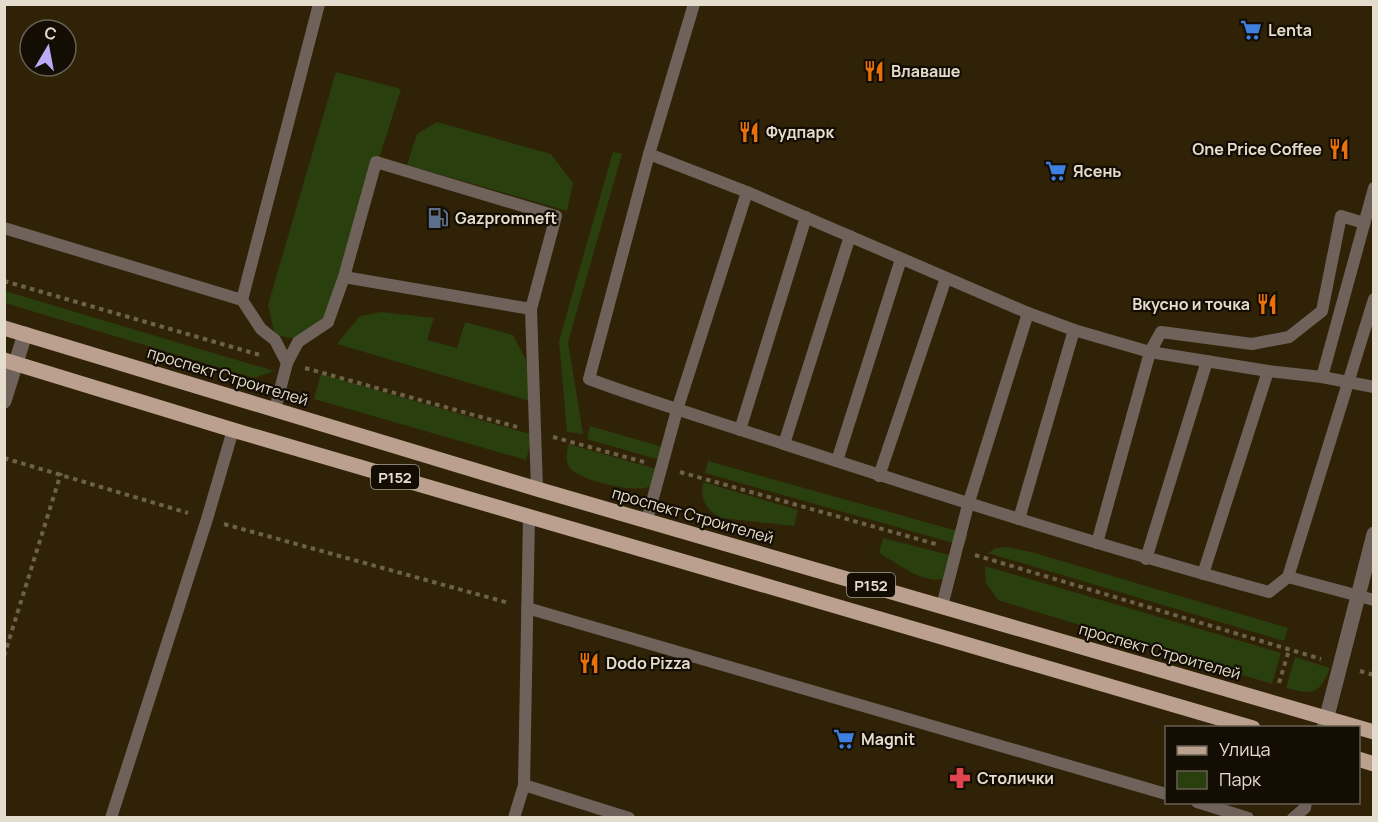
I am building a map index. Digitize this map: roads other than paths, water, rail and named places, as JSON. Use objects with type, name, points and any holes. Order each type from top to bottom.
[{"type":"main road","name":"проспект Строителей","points":[[4,328],[537,489],[1345,726]]},
{"type":"main road","name":"Р152","points":[[10,361],[233,430],[1246,726]]},
{"type":"street","points":[[4,401],[10,361],[25,334]]},
{"type":"street","points":[[1325,722],[1371,553],[1374,534]]},
{"type":"lane","points":[[242,300],[319,4]]},
{"type":"lane","points":[[694,4],[649,154],[589,379],[676,410],[968,505],[1146,559],[1269,592],[1288,577],[1374,300]]},
{"type":"lane","points":[[649,154],[747,192],[1028,313],[1074,330],[1150,352],[1322,377],[1374,387]]},
{"type":"lane","points":[[275,409],[287,363],[298,342],[328,322],[344,277],[376,162],[556,216],[531,309],[537,489]]},
{"type":"lane","points":[[1322,377],[1374,188]]},
{"type":"lane","points":[[647,520],[676,410],[747,192]]},
{"type":"lane","points":[[1097,543],[1150,352],[1161,332],[1252,344],[1289,337],[1322,311],[1341,216],[1364,223]]},
{"type":"lane","points":[[740,430],[806,217]]},
{"type":"lane","points":[[4,228],[242,300],[261,329],[274,340],[287,363]]},
{"type":"lane","points":[[784,444],[850,236]]},
{"type":"lane","points":[[837,461],[901,258]]},
{"type":"lane","points":[[344,277],[531,309]]},
{"type":"lane","points":[[879,476],[946,278]]},
{"type":"lane","points":[[942,606],[968,505],[1028,313]]},
{"type":"lane","points":[[1019,519],[1074,330]]},
{"type":"lane","points":[[1146,559],[1207,361]]},
{"type":"lane","points":[[1203,574],[1268,370]]},
{"type":"lane","points":[[111,818],[207,519],[233,430]]},
{"type":"lane","points":[[514,818],[524,785],[529,517]]},
{"type":"lane","points":[[1288,577],[1374,600]]},
{"type":"lane","points":[[527,608],[1165,793]]},
{"type":"lane","points":[[524,785],[629,818]]},
{"type":"lane","points":[[1203,804],[1248,818]]},
{"type":"lane","points":[[1293,818],[1305,808],[1306,804]]},
{"type":"place","name":"Lenta","points":[[1251,30]]},
{"type":"place","name":"Влаваше","points":[[874,71]]},
{"type":"place","name":"Фудпарк","points":[[749,132]]},
{"type":"place","name":"One Price Coffee","points":[[1339,149]]},
{"type":"place","name":"Ясень","points":[[1056,171]]},
{"type":"place","name":"Gazpromneft","points":[[438,218]]},
{"type":"place","name":"Вкусно и точка","points":[[1267,304]]},
{"type":"place","name":"Dodo Pizza","points":[[589,663]]},
{"type":"place","name":"Magnit","points":[[844,739]]},
{"type":"place","name":"Столички","points":[[960,778]]}]
